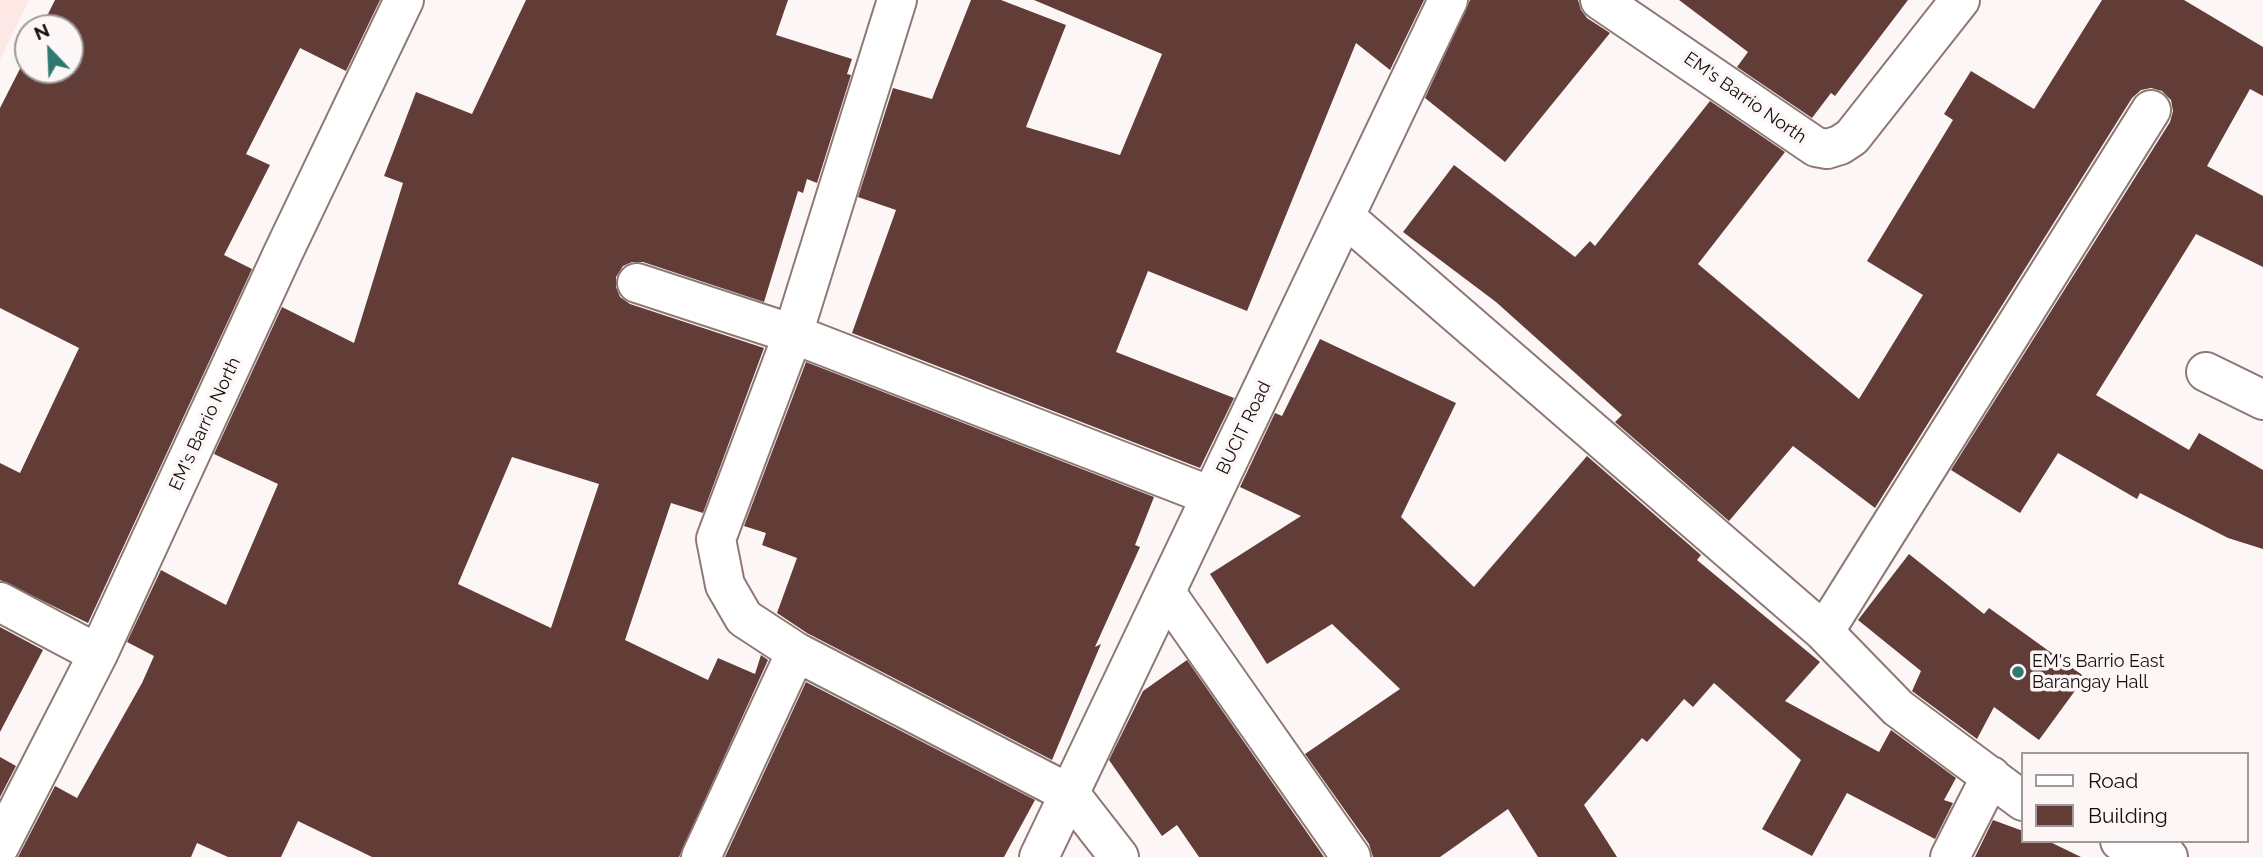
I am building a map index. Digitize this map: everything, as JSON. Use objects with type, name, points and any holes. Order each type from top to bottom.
[{"type":"street","name":"EM's Barrio North","points":[[0,845],[98,654],[283,253],[404,0]]},
{"type":"street","points":[[897,0],[793,334],[716,539],[725,585],[744,618],[796,652],[1070,794],[1119,857]]},
{"type":"street","name":"BUCIT Road","points":[[1040,857],[1448,0]]},
{"type":"street","name":"EM's Barrio North","points":[[1600,0],[1816,147],[1827,149],[1852,137],[1960,0]]},
{"type":"street","points":[[1824,632],[2151,110]]},
{"type":"street","points":[[1345,218],[1824,632],[1898,708],[2022,800]]},
{"type":"street","points":[[637,283],[793,334],[1212,496]]},
{"type":"street","points":[[2206,372],[2263,400]]},
{"type":"street","points":[[1166,593],[1351,857]]},
{"type":"street","points":[[0,602],[98,654]]},
{"type":"street","points":[[701,857],[796,652]]},
{"type":"street","points":[[1950,857],[1991,776]]},
{"type":"street","points":[[2126,843],[2168,857]]},
{"type":"shaded area","points":[[0,0],[29,0],[22,14],[14,14],[14,31],[0,60]]},
{"type":"building","points":[[55,0],[380,0],[346,71],[300,48],[246,154],[270,165],[224,255],[252,269],[88,623],[0,580],[0,463],[20,473],[79,348],[0,308],[0,108],[14,80],[14,84],[84,84],[84,14],[48,14]]},
{"type":"building","points":[[526,0],[788,0],[776,35],[852,59],[847,74],[851,75],[817,183],[807,179],[803,193],[798,191],[764,302],[643,262],[632,262],[623,266],[616,277],[620,297],[630,304],[764,348],[703,513],[671,503],[625,640],[708,680],[718,658],[755,674],[761,655],[768,660],[679,857],[372,857],[298,821],[281,857],[228,857],[197,843],[191,857],[18,857],[55,786],[77,798],[142,683],[154,656],[127,642],[161,570],[226,605],[278,484],[214,454],[282,307],[354,343],[403,183],[384,176],[416,92],[472,114]],"holes":[[[512,457],[599,484],[551,628],[458,584]]]},
{"type":"building","points":[[971,0],[1001,0],[1066,25],[1026,127],[1120,155],[1162,54],[1034,0],[1424,0],[1390,70],[1356,43],[1247,311],[1148,271],[1116,352],[1234,398],[1200,468],[852,333],[896,210],[858,197],[893,88],[932,99]]},
{"type":"building","points":[[1470,0],[1578,0],[1587,18],[1610,33],[1505,162],[1425,98]]},
{"type":"building","points":[[1679,0],[1908,0],[1835,96],[1831,93],[1812,118],[1737,67],[1748,52]]},
{"type":"building","points":[[2102,0],[2184,0],[2263,47],[2263,96],[2250,89],[2207,166],[2263,196],[2263,267],[2196,234],[2096,395],[2189,450],[2199,433],[2263,470],[2263,549],[2228,538],[2140,493],[2137,499],[2058,453],[2020,513],[1951,470],[2170,122],[2173,111],[2171,100],[2162,91],[2151,88],[2141,90],[2132,98],[1875,508],[1793,446],[1729,521],[1615,422],[1622,415],[1496,302],[1403,232],[1454,165],[1575,257],[1590,241],[1595,246],[1710,101],[1785,152],[1698,264],[1859,399],[1923,295],[1867,261],[1953,120],[1944,114],[1971,71],[2034,109]]},
{"type":"building","points":[[1320,339],[1456,403],[1401,517],[1474,587],[1587,456],[1701,555],[1697,560],[1820,662],[1785,701],[1879,752],[1891,730],[1956,778],[1944,800],[1953,803],[1935,839],[1847,793],[1812,856],[1762,829],[1801,760],[1714,683],[1693,707],[1684,699],[1647,742],[1642,738],[1584,805],[1617,857],[1538,857],[1508,809],[1440,857],[1373,857],[1369,844],[1305,754],[1400,689],[1332,624],[1267,664],[1210,574],[1301,516],[1240,487],[1275,413],[1282,416]]},
{"type":"building","points":[[806,362],[1154,497],[1135,545],[1140,547],[1095,647],[1101,644],[1052,760],[807,633],[777,613],[797,558],[762,545],[766,533],[744,526]]},
{"type":"building","points":[[1909,554],[1984,614],[1989,608],[2085,677],[2039,740],[1994,707],[1977,739],[1912,691],[1921,671],[1858,620]]},
{"type":"building","points":[[0,627],[43,650],[0,732]]},
{"type":"building","points":[[1187,660],[1324,857],[1199,857],[1177,825],[1162,836],[1109,760],[1143,691]]},
{"type":"building","points":[[806,682],[1035,800],[1004,857],[725,857]]},
{"type":"building","points":[[0,757],[16,766],[0,797]]},
{"type":"building","points":[[1993,820],[2022,831],[2022,843],[2052,843],[2081,857],[1975,857]]},
{"type":"place","name":"EM's Barrio East Barangay Hall","points":[[2018,672]]}]
